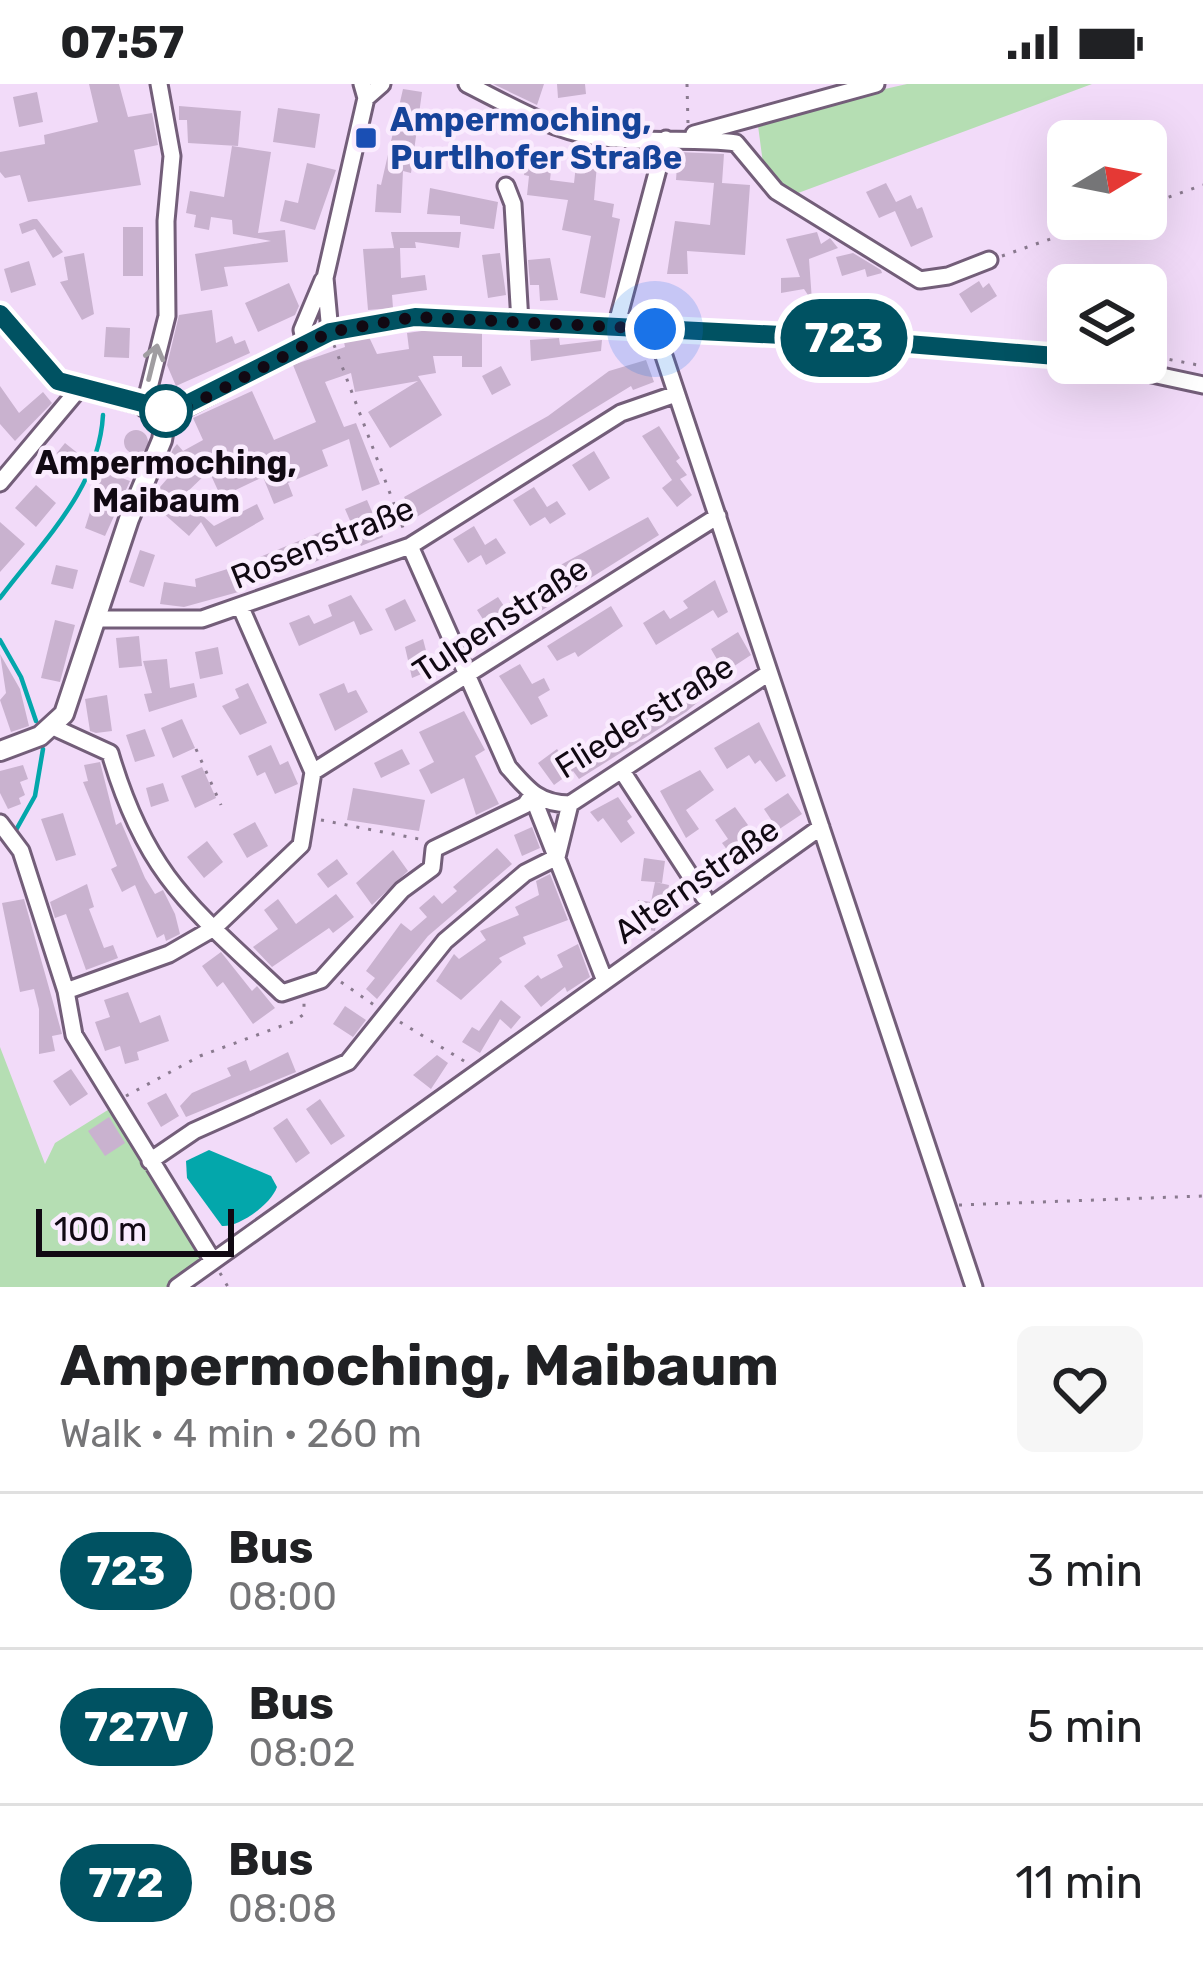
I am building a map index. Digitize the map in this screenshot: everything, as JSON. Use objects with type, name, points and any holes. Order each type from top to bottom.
[{"type":"main road","points":[[0,314],[40,366],[78,390],[167,411],[162,440],[64,714],[53,727],[0,751]]},
{"type":"street","points":[[144,408],[167,316],[166,221],[172,156],[159,84]]},
{"type":"street","points":[[305,344],[302,330],[325,278],[364,91],[382,84]]},
{"type":"street","points":[[467,84],[537,120],[597,137],[666,139],[819,90],[876,84]]},
{"type":"street","points":[[687,136],[736,143],[776,191],[920,280],[948,276],[989,260]]},
{"type":"street","points":[[616,327],[666,139]]},
{"type":"street","points":[[506,186],[513,204],[520,322]]},
{"type":"street","points":[[325,278],[330,332]]},
{"type":"street","points":[[167,411],[186,408],[330,332],[415,317],[1047,355]]},
{"type":"street","name":"Alternstraße","points":[[177,1287],[821,827],[655,329]]},
{"type":"street","points":[[1167,377],[1203,385]]},
{"type":"street","points":[[0,483],[78,390]]},
{"type":"street","name":"Rosenstraße","points":[[98,619],[160,623],[241,608],[410,546],[621,413],[676,394]]},
{"type":"street","name":"Tulpenstraße","points":[[313,772],[718,515]]},
{"type":"street","points":[[410,546],[508,767],[532,795],[605,981]]},
{"type":"street","points":[[66,991],[169,954],[214,928],[301,845],[313,772],[241,608]]},
{"type":"street","name":"Fliederstraße","points":[[532,795],[550,804],[571,804],[769,673]]},
{"type":"street","points":[[53,727],[110,753],[137,834],[154,862],[214,928],[290,990],[321,980],[402,890],[432,868],[434,849],[525,805],[532,795]]},
{"type":"street","points":[[622,771],[704,897]]},
{"type":"street","points":[[150,1161],[194,1131],[328,1075],[348,1062],[474,913],[525,873],[556,857],[571,804]]},
{"type":"street","points":[[0,824],[21,851],[66,991],[74,1035],[213,1261]]},
{"type":"street","points":[[821,827],[974,1287]]},
{"type":"path","points":[[687,136],[688,84]]},
{"type":"path","points":[[1167,198],[1203,185]]},
{"type":"path","points":[[989,260],[1047,240]]},
{"type":"path","points":[[330,332],[410,546]]},
{"type":"path","points":[[1167,359],[1203,366]]},
{"type":"path","points":[[196,749],[221,805]]},
{"type":"path","points":[[308,818],[442,844]]},
{"type":"path","points":[[321,980],[348,983],[386,1014],[480,1072]]},
{"type":"path","points":[[114,1103],[200,1056],[296,1022],[306,1007],[290,990]]},
{"type":"path","points":[[949,1205],[1203,1196]]},
{"type":"shaded area","points":[[907,84],[1092,84],[790,196],[764,171],[757,118]]},
{"type":"shaded area","points":[[0,1047],[45,1164],[55,1143],[111,1108],[205,1257],[202,1261],[166,1287],[0,1287]]},
{"type":"shaded area","points":[[209,1150],[271,1176],[277,1187],[274,1194],[246,1219],[222,1226],[187,1178],[186,1161]]},
{"type":"building","points":[[89,84],[119,84],[128,117],[152,113],[158,145],[134,150],[141,185],[28,202],[20,175],[5,178],[0,172],[0,152],[45,144],[44,135],[98,122]]},
{"type":"building","points":[[493,84],[544,84],[537,105]]},
{"type":"building","points":[[557,84],[585,84],[586,94],[558,98]]},
{"type":"building","points":[[403,89],[422,92],[411,173],[403,171],[401,213],[375,212],[377,184],[381,185]]},
{"type":"building","points":[[37,92],[43,122],[19,127],[13,97]]},
{"type":"building","points":[[179,106],[241,111],[238,146],[188,143],[187,120],[179,120]]},
{"type":"building","points":[[278,108],[320,114],[315,148],[273,142]]},
{"type":"building","points":[[232,146],[271,152],[258,233],[285,230],[288,262],[224,267],[228,286],[201,291],[195,254],[271,241],[233,234],[232,220],[211,217],[209,230],[194,227],[196,215],[186,213],[190,191],[224,197]]},
{"type":"building","points":[[588,148],[607,150],[605,165],[597,164],[594,200],[614,204],[612,217],[620,219],[605,298],[580,293],[591,236],[562,230],[568,200],[527,195],[529,176],[524,175],[526,158],[552,161],[550,180],[574,183],[577,156],[587,157]]},
{"type":"building","points":[[678,152],[724,154],[722,183],[750,185],[745,255],[687,251],[688,274],[667,274],[675,221],[710,225],[714,183],[676,180]]},
{"type":"building","points":[[307,163],[336,170],[315,230],[280,221],[285,200],[298,203]]},
{"type":"building","points":[[886,183],[896,202],[911,195],[917,209],[922,207],[933,237],[911,247],[895,211],[879,218],[866,192]]},
{"type":"building","points":[[430,188],[498,202],[494,229],[460,224],[460,216],[427,214]]},
{"type":"building","points":[[33,219],[63,252],[53,258],[35,229],[22,234],[19,224]]},
{"type":"building","points":[[123,227],[143,227],[143,276],[123,276]]},
{"type":"building","points":[[391,232],[461,232],[459,248],[415,242],[416,248],[400,248],[401,278],[425,275],[427,290],[392,295],[393,308],[368,310],[363,249],[394,248]]},
{"type":"building","points":[[817,232],[821,244],[830,238],[838,248],[809,259],[812,301],[804,289],[781,293],[781,278],[800,277],[786,239]]},
{"type":"building","points":[[84,253],[94,314],[82,320],[60,282],[68,280],[64,257]]},
{"type":"building","points":[[500,253],[506,295],[488,298],[482,255]]},
{"type":"building","points":[[853,253],[882,273],[867,277],[865,269],[842,276],[836,257]]},
{"type":"building","points":[[550,258],[558,300],[540,301],[539,285],[530,285],[528,260]]},
{"type":"building","points":[[29,261],[36,285],[11,293],[4,269]]},
{"type":"building","points":[[979,281],[983,288],[989,283],[997,296],[971,313],[959,294]]},
{"type":"building","points":[[289,283],[299,306],[295,315],[258,332],[245,303]]},
{"type":"building","points":[[212,310],[216,343],[232,336],[235,344],[245,340],[250,353],[176,386],[167,365],[179,315]]},
{"type":"building","points":[[106,327],[130,328],[129,358],[104,357]]},
{"type":"building","points":[[407,333],[482,333],[482,367],[462,367],[462,356],[433,356],[436,373],[418,376],[442,415],[390,448],[368,412],[418,381],[355,392],[351,373],[325,382],[344,427],[356,423],[380,484],[362,491],[349,439],[322,450],[328,466],[288,483],[293,496],[274,504],[263,477],[221,497],[209,471],[182,497],[214,526],[257,504],[264,519],[216,547],[201,522],[189,536],[163,513],[167,507],[154,494],[173,472],[166,465],[173,449],[177,444],[183,451],[203,440],[193,418],[252,391],[274,440],[316,422],[293,365],[345,347],[344,342],[369,337],[377,354],[409,349]]},
{"type":"building","points":[[559,338],[560,345],[602,340],[601,351],[531,361],[530,340]]},
{"type":"building","points":[[646,360],[654,382],[633,390],[631,386],[415,518],[404,497],[548,416],[609,371]]},
{"type":"building","points":[[501,366],[511,385],[492,395],[482,376]]},
{"type":"building","points":[[0,386],[19,413],[43,392],[52,403],[15,441],[0,424]]},
{"type":"building","points":[[659,426],[680,458],[676,461],[687,475],[680,479],[692,495],[677,507],[662,488],[672,480],[642,436]]},
{"type":"building","points":[[136,430],[145,433],[145,451],[136,454],[127,451],[124,442],[127,433]]},
{"type":"building","points":[[65,443],[80,455],[67,471],[52,459]]},
{"type":"building","points":[[594,451],[610,478],[589,491],[572,465]]},
{"type":"building","points":[[103,471],[130,481],[105,536],[85,528]]},
{"type":"building","points":[[36,485],[56,503],[36,527],[15,508]]},
{"type":"building","points":[[534,487],[547,507],[557,501],[566,514],[550,524],[545,517],[530,526],[513,500]]},
{"type":"building","points":[[367,500],[383,537],[361,546],[345,509]]},
{"type":"building","points":[[648,517],[659,535],[570,591],[555,568]]},
{"type":"building","points":[[0,522],[25,544],[0,572]]},
{"type":"building","points":[[474,526],[485,545],[496,538],[506,553],[486,565],[481,555],[468,563],[453,539]]},
{"type":"building","points":[[323,531],[333,554],[310,564],[307,557],[265,581],[255,559]]},
{"type":"building","points":[[140,550],[155,555],[144,587],[129,582]]},
{"type":"building","points":[[56,565],[78,570],[73,589],[51,584]]},
{"type":"building","points":[[234,567],[242,591],[184,607],[160,604],[164,582],[196,587],[195,579]]},
{"type":"building","points":[[715,580],[728,612],[718,618],[713,610],[656,645],[643,623],[664,610],[670,619],[688,608],[683,601]]},
{"type":"building","points":[[540,584],[552,604],[531,617],[523,608],[493,635],[477,610],[498,597],[504,606]]},
{"type":"building","points":[[351,595],[373,630],[360,635],[354,621],[299,646],[289,623],[309,615],[314,624],[332,616],[328,605]]},
{"type":"building","points":[[405,599],[416,621],[395,631],[385,609]]},
{"type":"building","points":[[611,606],[623,626],[578,657],[575,652],[557,661],[547,646]]},
{"type":"building","points":[[55,620],[75,625],[60,682],[41,678]]},
{"type":"building","points":[[738,632],[751,655],[713,680],[717,686],[686,712],[579,779],[567,763],[718,661],[711,649]]},
{"type":"building","points":[[139,636],[142,666],[119,668],[116,638]]},
{"type":"building","points":[[423,639],[431,670],[412,678],[405,647]]},
{"type":"building","points":[[218,647],[223,674],[200,679],[195,652]]},
{"type":"building","points":[[0,654],[20,689],[29,726],[11,732],[0,700],[6,693]]},
{"type":"building","points":[[167,659],[170,688],[194,683],[197,697],[149,712],[144,694],[152,693],[143,661]]},
{"type":"building","points":[[520,664],[532,684],[544,678],[550,690],[538,697],[548,716],[531,725],[499,676]]},
{"type":"building","points":[[248,683],[267,723],[240,735],[222,706],[239,698],[235,689]]},
{"type":"building","points":[[344,683],[348,693],[356,690],[368,712],[335,731],[319,694]]},
{"type":"building","points":[[107,695],[112,731],[90,731],[85,699]]},
{"type":"building","points":[[464,711],[485,750],[475,756],[499,804],[476,815],[464,778],[431,794],[419,770],[434,762],[419,732]]},
{"type":"building","points":[[182,719],[195,748],[173,758],[161,728]]},
{"type":"building","points":[[759,722],[786,776],[776,782],[760,760],[755,764],[749,755],[727,769],[714,748]]},
{"type":"building","points":[[145,729],[155,756],[135,762],[126,735]]},
{"type":"building","points":[[271,745],[280,765],[288,761],[298,784],[275,794],[265,772],[257,776],[248,756]]},
{"type":"building","points":[[402,749],[410,764],[381,778],[374,763]]},
{"type":"building","points":[[557,749],[573,771],[554,785],[538,763]]},
{"type":"building","points":[[100,762],[116,825],[121,822],[145,878],[155,894],[163,890],[175,914],[180,934],[166,941],[164,934],[157,938],[135,885],[122,892],[111,869],[117,866],[83,782],[88,781],[84,765]]},
{"type":"building","points":[[23,765],[28,779],[20,782],[25,795],[19,798],[21,804],[8,809],[0,793],[0,771]]},
{"type":"building","points":[[202,767],[216,798],[195,808],[181,776]]},
{"type":"building","points":[[700,770],[714,790],[686,810],[699,829],[686,838],[660,791]]},
{"type":"building","points":[[163,783],[169,801],[151,807],[146,788]]},
{"type":"building","points":[[353,788],[425,800],[419,831],[347,820]]},
{"type":"building","points":[[788,793],[802,814],[778,830],[764,809]]},
{"type":"building","points":[[618,797],[632,817],[627,821],[635,833],[621,843],[603,818],[598,822],[590,812]]},
{"type":"building","points":[[735,807],[756,849],[737,863],[722,843],[728,839],[715,820]]},
{"type":"building","points":[[63,813],[76,855],[56,861],[41,819]]},
{"type":"building","points":[[255,822],[268,846],[247,858],[233,834]]},
{"type":"building","points":[[532,827],[540,848],[522,856],[514,835]]},
{"type":"building","points":[[207,841],[223,862],[204,878],[187,857]]},
{"type":"building","points":[[497,848],[512,864],[428,936],[377,999],[366,989],[375,978],[366,971],[401,923],[411,931],[427,917],[419,908],[434,895],[442,904],[457,891],[453,887]]},
{"type":"building","points":[[393,850],[408,871],[372,905],[356,883]]},
{"type":"building","points":[[644,858],[665,861],[662,883],[641,881]]},
{"type":"building","points":[[337,859],[348,874],[328,888],[317,874]]},
{"type":"building","points":[[550,874],[568,920],[523,937],[526,944],[499,958],[502,962],[461,1000],[436,981],[454,954],[459,959],[486,940],[480,931],[519,915],[515,907],[539,895],[536,881]]},
{"type":"building","points":[[655,882],[669,885],[666,905],[659,903],[655,931],[634,928],[638,900],[651,902]]},
{"type":"building","points":[[87,884],[94,907],[89,909],[104,948],[113,945],[118,958],[86,970],[66,914],[55,918],[50,902]]},
{"type":"building","points":[[336,894],[354,917],[333,933],[329,928],[272,967],[253,947],[278,929],[264,910],[278,899],[296,924]]},
{"type":"building","points":[[24,899],[62,1034],[52,1036],[55,1051],[39,1054],[39,1009],[34,989],[20,992],[2,903]]},
{"type":"building","points":[[578,944],[590,977],[567,992],[565,987],[541,1007],[524,986],[538,975],[541,979],[563,967],[557,955]]},
{"type":"building","points":[[221,952],[252,991],[257,986],[275,1008],[253,1024],[223,982],[217,987],[202,966]]},
{"type":"building","points":[[128,992],[140,1023],[160,1015],[169,1041],[137,1052],[139,1060],[125,1064],[120,1046],[105,1051],[95,1022],[110,1017],[104,1000]]},
{"type":"building","points":[[501,1000],[521,1017],[511,1029],[500,1019],[480,1053],[462,1042],[472,1027],[479,1031]]},
{"type":"building","points":[[345,1006],[366,1020],[353,1037],[333,1024]]},
{"type":"building","points":[[288,1052],[296,1072],[186,1117],[180,1106],[192,1093],[231,1076],[227,1068],[246,1060],[250,1071]]},
{"type":"building","points":[[437,1055],[448,1063],[431,1089],[413,1075]]},
{"type":"building","points":[[71,1069],[88,1094],[70,1106],[53,1081]]},
{"type":"building","points":[[166,1093],[179,1116],[161,1127],[147,1103]]},
{"type":"building","points":[[320,1099],[345,1136],[331,1145],[306,1109]]},
{"type":"building","points":[[109,1117],[125,1143],[105,1156],[88,1131]]},
{"type":"building","points":[[287,1118],[310,1153],[296,1163],[273,1128]]},
{"type":"waterway","points":[[0,598],[79,491],[99,442],[103,415]]},
{"type":"waterway","points":[[0,640],[21,677],[36,721]]},
{"type":"waterway","points":[[16,830],[35,796],[43,749]]},
{"type":"bus line","name":"723","points":[[0,314],[40,366],[58,381],[144,408],[173,411],[330,332],[415,317],[822,337],[1047,355]]},
{"type":"place","name":"Ampermoching, Purtlhofer Straße","points":[[366,138]]},
{"type":"place","name":"Ampermoching, Maibaum","points":[[166,411]]},
{"type":"route","points":[[166,411],[186,408],[330,332],[376,321],[415,317],[655,329]]}]
